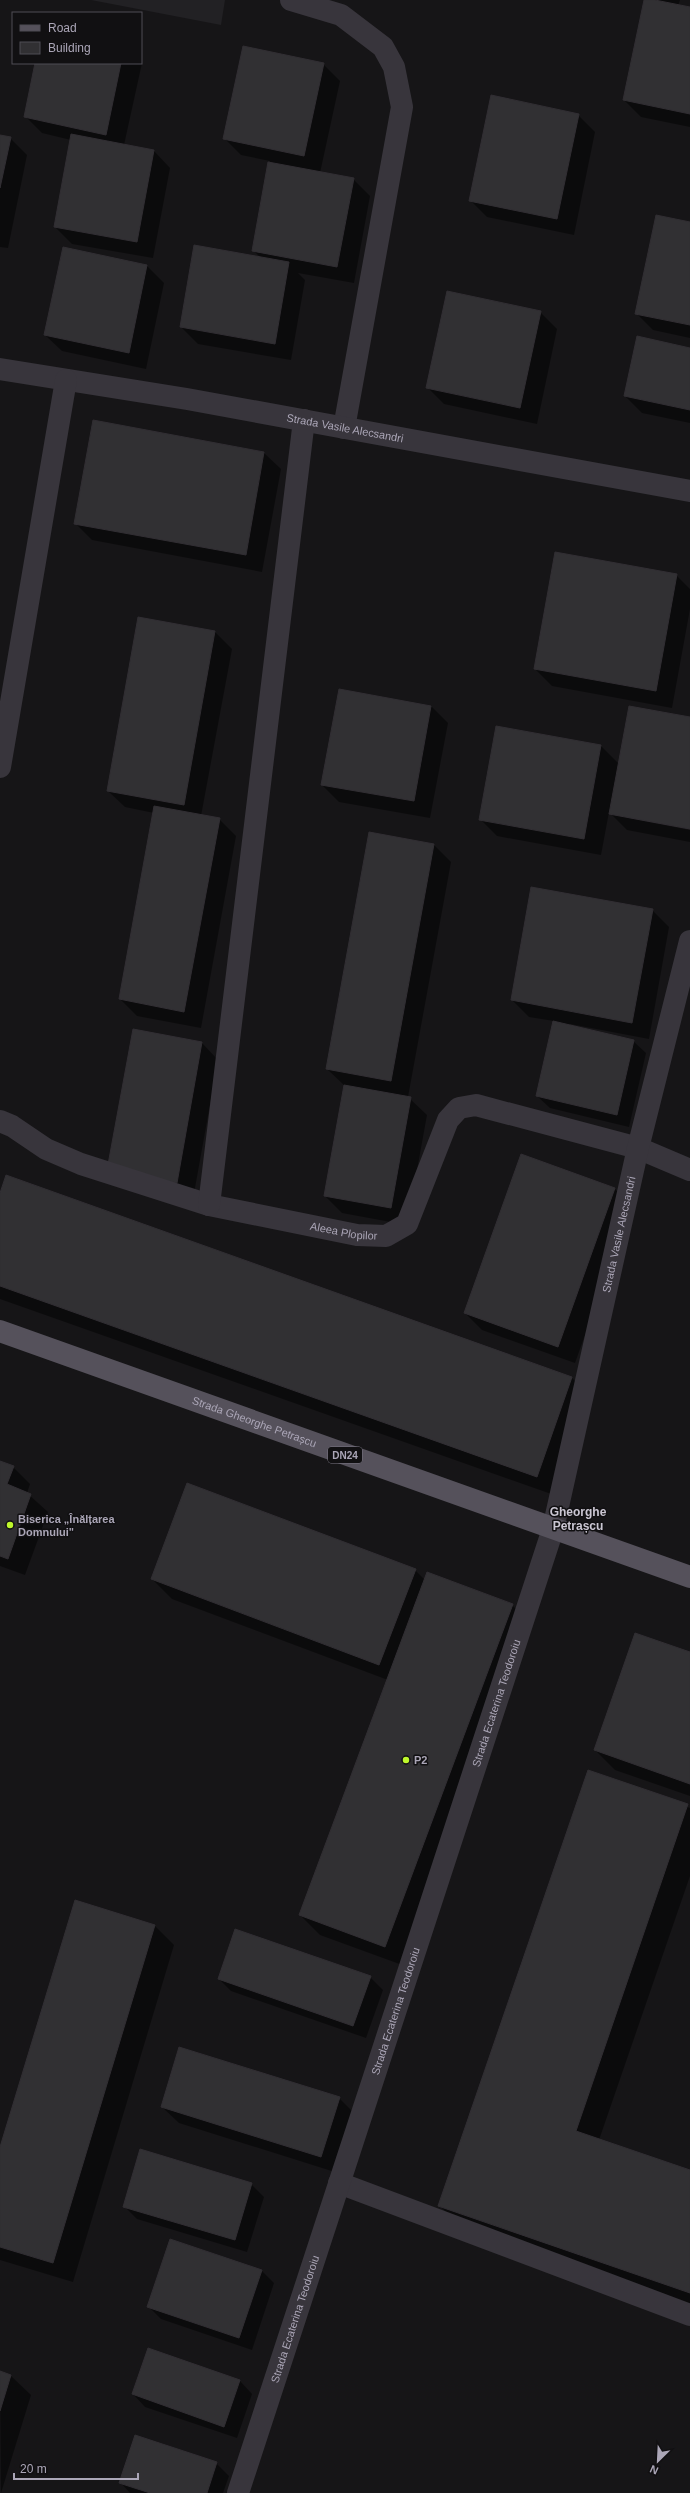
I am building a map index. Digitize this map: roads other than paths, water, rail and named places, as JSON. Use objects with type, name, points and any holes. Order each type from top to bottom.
[{"type":"main road","name":"Strada Gheorghe Petrașcu","points":[[0,1331],[690,1577]]},
{"type":"street","points":[[291,0],[341,15],[383,47],[394,67],[402,107],[344,428]]},
{"type":"street","name":"Strada Vasile Alecsandri","points":[[0,369],[304,420],[690,492]]},
{"type":"street","points":[[0,767],[66,380]]},
{"type":"street","points":[[209,1205],[304,420]]},
{"type":"street","name":"Strada Vasile Alecsandri","points":[[552,1529],[638,1148],[690,941]]},
{"type":"street","name":"Aleea Plopilor","points":[[0,1121],[12,1126],[46,1149],[81,1164],[209,1205],[357,1235],[386,1236],[407,1224],[448,1120],[460,1108],[476,1105],[638,1148],[690,1170]]},
{"type":"street","name":"Strada Ecaterina Teodoroiu","points":[[238,2493],[552,1529]]},
{"type":"street","points":[[339,2183],[690,2315]]},
{"type":"place","name":"Biserica „Înălțarea Domnului\"","points":[[10,1525]]},
{"type":"place","name":"P2","points":[[406,1760]]},
{"type":"district","name":"Gheorghe Petrașcu","points":[[578,1519]]}]
